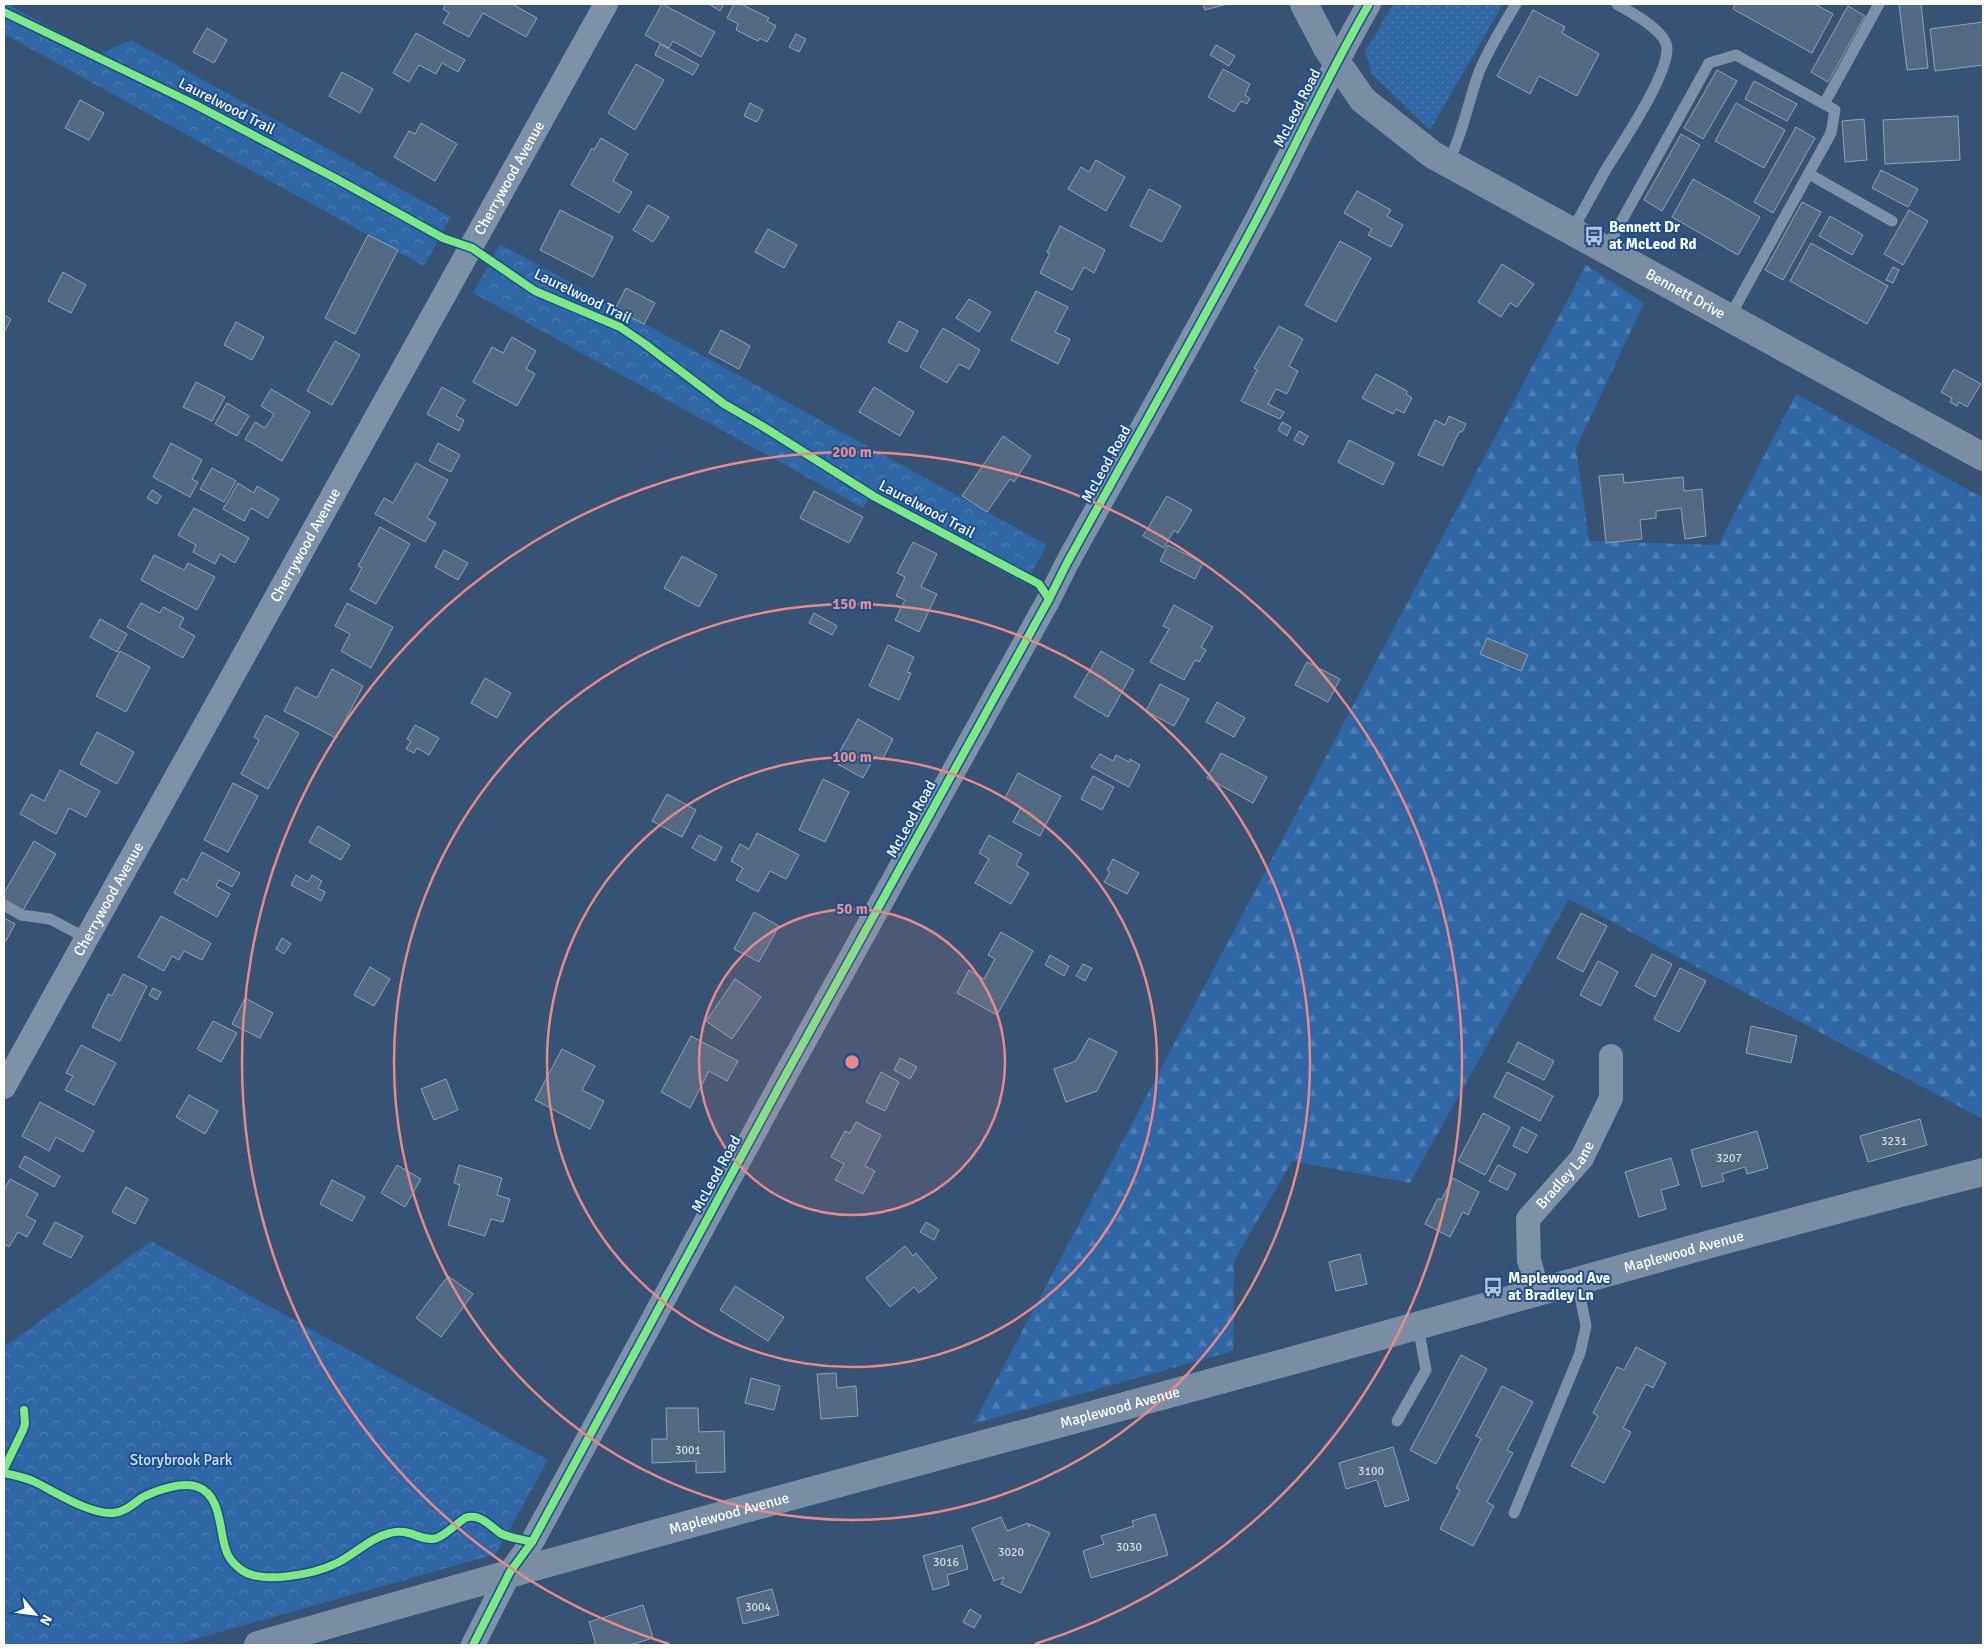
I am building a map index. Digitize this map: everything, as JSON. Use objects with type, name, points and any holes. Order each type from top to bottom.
[{"type":"street","name":"Cherrywood Avenue","points":[[4,1086],[606,4]]},
{"type":"street","name":"Bennett Drive","points":[[1304,4],[1327,48],[1363,100],[1433,154],[1983,457]]},
{"type":"street","name":"McLeod Road","points":[[473,1645],[510,1572],[536,1533],[770,1103],[1195,333],[1259,214],[1336,60],[1369,4]]},
{"type":"street","name":"Bradley Lane","points":[[1538,1292],[1529,1260],[1528,1219],[1582,1158],[1611,1098],[1611,1056]]},
{"type":"street","name":"Maplewood Avenue","points":[[258,1645],[510,1572],[1418,1326],[1848,1206],[1983,1172]]},
{"type":"lane","points":[[1448,163],[1479,72],[1516,4]]},
{"type":"lane","points":[[1572,231],[1642,112],[1662,70],[1667,47],[1659,32],[1617,4]]},
{"type":"lane","points":[[1824,104],[1879,4]]},
{"type":"lane","points":[[1606,249],[1709,63],[1736,54],[1835,110],[1831,133],[1729,318]]},
{"type":"lane","points":[[1809,174],[1892,221]]},
{"type":"lane","points":[[4,905],[21,915],[50,919],[86,938]]},
{"type":"lane","points":[[1514,1513],[1580,1353],[1586,1326],[1577,1282]]},
{"type":"lane","points":[[1397,1421],[1426,1370],[1418,1326]]},
{"type":"green space","points":[[4,4],[100,54],[131,40],[451,217],[424,266],[4,34]]},
{"type":"green space","points":[[1393,4],[1503,4],[1430,130],[1372,74],[1365,51]]},
{"type":"green space","points":[[500,244],[1047,545],[1025,584],[870,497],[863,508],[473,293]]},
{"type":"green space","points":[[1586,265],[1644,303],[1576,448],[1589,541],[1718,545],[1796,394],[1983,498],[1983,1119],[1569,899],[1410,1183],[1292,1161],[1234,1261],[1233,1351],[973,1424]]},
{"type":"green space","name":"Storybrook Park","points":[[151,1241],[548,1460],[496,1554],[174,1645],[4,1645],[4,1347]]},
{"type":"building","points":[[446,4],[512,4],[537,18],[526,37],[483,13],[469,37],[443,23],[449,13],[443,9]]},
{"type":"building","points":[[662,4],[715,32],[701,57],[673,41],[669,48],[645,35]]},
{"type":"building","points":[[709,4],[724,4],[720,11]]},
{"type":"building","points":[[734,4],[741,4],[769,18],[767,21],[776,26],[767,42],[760,38],[758,41],[736,30],[738,24],[727,18]]},
{"type":"building","points":[[1203,4],[1227,4],[1205,10]]},
{"type":"building","points":[[1735,4],[1815,4],[1833,14],[1812,53],[1733,9]]},
{"type":"building","points":[[1899,4],[1921,4],[1928,68],[1907,70]]},
{"type":"building","points":[[1848,6],[1865,16],[1828,82],[1811,72]]},
{"type":"building","points":[[1533,10],[1565,27],[1562,33],[1599,54],[1577,96],[1539,76],[1530,94],[1497,76]]},
{"type":"building","points":[[1983,22],[1983,65],[1935,71],[1930,29]]},
{"type":"building","points":[[207,28],[227,40],[214,63],[193,52]]},
{"type":"building","points":[[416,33],[465,60],[458,72],[442,63],[436,74],[419,65],[409,82],[393,73]]},
{"type":"building","points":[[796,34],[806,39],[799,52],[789,47]]},
{"type":"building","points":[[660,44],[699,65],[693,75],[655,55]]},
{"type":"building","points":[[1216,45],[1235,56],[1229,66],[1210,55]]},
{"type":"building","points":[[636,64],[664,80],[635,130],[608,113]]},
{"type":"building","points":[[1223,69],[1250,84],[1245,95],[1250,98],[1247,104],[1241,101],[1234,112],[1208,97]]},
{"type":"building","points":[[1717,70],[1737,81],[1703,139],[1684,128]]},
{"type":"building","points":[[342,72],[373,89],[360,113],[329,96]]},
{"type":"building","points":[[1754,81],[1797,104],[1787,121],[1745,99]]},
{"type":"building","points":[[80,100],[104,113],[89,140],[65,128]]},
{"type":"building","points":[[750,103],[763,110],[757,122],[744,116]]},
{"type":"building","points":[[1736,103],[1785,130],[1764,168],[1715,141]]},
{"type":"building","points":[[1958,116],[1960,160],[1885,164],[1883,120]]},
{"type":"building","points":[[1864,119],[1867,160],[1845,162],[1842,121]]},
{"type":"building","points":[[421,123],[457,144],[435,181],[394,157],[409,131],[415,134]]},
{"type":"building","points":[[1796,127],[1815,138],[1773,213],[1754,202]]},
{"type":"building","points":[[1681,134],[1700,145],[1662,211],[1644,200]]},
{"type":"building","points":[[601,138],[628,154],[613,181],[632,192],[619,213],[571,185],[592,148],[594,150]]},
{"type":"building","points":[[1096,160],[1125,177],[1106,211],[1068,189],[1081,167],[1089,172]]},
{"type":"building","points":[[1881,170],[1918,189],[1908,207],[1872,188]]},
{"type":"building","points":[[1693,179],[1760,217],[1738,255],[1672,217]]},
{"type":"building","points":[[1149,189],[1181,206],[1162,242],[1130,226]]},
{"type":"building","points":[[1357,191],[1391,210],[1387,216],[1403,225],[1391,247],[1368,235],[1372,229],[1344,213]]},
{"type":"building","points":[[1802,202],[1821,212],[1783,280],[1765,270]]},
{"type":"building","points":[[648,205],[669,217],[653,242],[633,230]]},
{"type":"building","points":[[560,210],[613,237],[593,277],[540,250]]},
{"type":"building","points":[[1909,210],[1928,221],[1903,265],[1884,254]]},
{"type":"building","points":[[1830,216],[1863,235],[1852,255],[1819,236]]},
{"type":"building","points":[[1060,226],[1105,250],[1094,273],[1084,267],[1072,290],[1040,273],[1050,253],[1047,252]]},
{"type":"building","points":[[768,229],[797,245],[784,268],[755,252]]},
{"type":"building","points":[[368,235],[398,250],[355,334],[325,318]]},
{"type":"building","points":[[1340,241],[1371,258],[1336,322],[1305,305]]},
{"type":"building","points":[[1811,243],[1888,286],[1867,324],[1790,281]]},
{"type":"building","points":[[1502,264],[1534,284],[1517,307],[1510,303],[1501,317],[1478,302]]},
{"type":"building","points":[[1893,267],[1899,270],[1893,283],[1886,280]]},
{"type":"building","points":[[63,272],[86,285],[71,313],[48,301]]},
{"type":"building","points":[[626,288],[655,303],[644,324],[615,309]]},
{"type":"building","points":[[1036,291],[1068,307],[1055,332],[1070,339],[1058,364],[1011,340]]},
{"type":"building","points":[[969,299],[991,312],[979,332],[956,318]]},
{"type":"building","points":[[4,315],[11,319],[5,331],[4,330]]},
{"type":"building","points":[[899,321],[918,331],[907,352],[888,342]]},
{"type":"building","points":[[236,322],[264,337],[252,360],[224,345]]},
{"type":"building","points":[[1279,326],[1303,339],[1289,366],[1298,371],[1287,394],[1276,389],[1268,404],[1284,412],[1280,419],[1241,401],[1257,370],[1254,368]]},
{"type":"building","points":[[943,328],[980,350],[969,369],[959,364],[947,383],[920,367]]},
{"type":"building","points":[[721,330],[750,346],[739,369],[709,353]]},
{"type":"building","points":[[512,337],[536,351],[526,369],[535,374],[517,406],[473,382],[492,347],[503,353]]},
{"type":"building","points":[[335,341],[360,355],[332,405],[307,391]]},
{"type":"building","points":[[1954,369],[1981,384],[1967,407],[1959,402],[1957,406],[1950,402],[1952,398],[1941,392]]},
{"type":"building","points":[[1376,374],[1407,391],[1406,394],[1412,398],[1404,413],[1396,409],[1393,414],[1362,398]]},
{"type":"building","points":[[196,382],[225,397],[212,421],[183,407]]},
{"type":"building","points":[[442,387],[465,400],[456,416],[464,420],[459,431],[427,414]]},
{"type":"building","points":[[874,387],[914,412],[900,436],[859,412]]},
{"type":"building","points":[[271,389],[310,412],[282,461],[245,439],[255,422],[265,428],[274,414],[261,406]]},
{"type":"building","points":[[227,403],[249,416],[237,436],[215,424]]},
{"type":"building","points":[[1449,416],[1466,424],[1462,432],[1459,432],[1443,466],[1418,455],[1435,420],[1445,425]]},
{"type":"building","points":[[1282,422],[1291,427],[1287,436],[1278,430]]},
{"type":"building","points":[[1299,431],[1308,436],[1303,445],[1294,440]]},
{"type":"building","points":[[1003,436],[1031,456],[1014,482],[1010,479],[987,512],[962,496]]},
{"type":"building","points":[[1349,440],[1394,463],[1383,485],[1338,462]]},
{"type":"building","points":[[171,443],[202,460],[192,479],[198,482],[190,497],[153,477]]},
{"type":"building","points":[[438,443],[460,455],[451,472],[429,461]]},
{"type":"building","points":[[416,463],[448,480],[427,518],[436,523],[425,542],[375,514],[384,498],[393,503]]},
{"type":"building","points":[[212,468],[236,481],[224,502],[200,489]]},
{"type":"building","points":[[1623,474],[1624,483],[1683,477],[1684,491],[1702,489],[1706,536],[1685,539],[1681,508],[1656,511],[1656,518],[1640,520],[1642,539],[1606,543],[1599,476]]},
{"type":"building","points":[[238,483],[254,493],[257,486],[279,499],[268,518],[251,508],[244,521],[223,509]]},
{"type":"building","points":[[152,490],[161,496],[157,504],[147,498]]},
{"type":"building","points":[[814,491],[863,517],[849,543],[800,518]]},
{"type":"building","points":[[1167,496],[1192,510],[1178,533],[1174,530],[1164,548],[1143,536]]},
{"type":"building","points":[[194,508],[249,538],[235,563],[220,554],[215,564],[193,552],[196,545],[178,535]]},
{"type":"building","points":[[380,527],[410,544],[376,604],[350,590],[362,568],[358,566]]},
{"type":"building","points":[[913,542],[937,554],[921,587],[937,594],[919,632],[895,620],[905,600],[896,596],[905,577],[897,573]]},
{"type":"building","points":[[1168,545],[1203,563],[1195,579],[1160,561]]},
{"type":"building","points":[[444,550],[468,563],[458,580],[435,567]]},
{"type":"building","points":[[154,555],[184,570],[188,563],[215,577],[197,610],[141,580]]},
{"type":"building","points":[[682,556],[717,575],[699,607],[664,588]]},
{"type":"building","points":[[141,603],[160,613],[163,607],[184,618],[179,627],[195,636],[183,658],[127,627]]},
{"type":"building","points":[[347,603],[393,627],[371,668],[341,651],[350,634],[335,626]]},
{"type":"building","points":[[1174,605],[1213,627],[1201,647],[1206,650],[1199,662],[1195,660],[1184,680],[1150,662],[1169,629],[1163,626]]},
{"type":"building","points":[[814,613],[837,626],[832,635],[809,623]]},
{"type":"building","points":[[100,619],[127,634],[117,652],[90,637]]},
{"type":"building","points":[[1487,638],[1528,655],[1521,671],[1480,654]]},
{"type":"building","points":[[888,645],[914,657],[907,672],[911,673],[899,700],[869,686]]},
{"type":"building","points":[[120,651],[150,667],[126,712],[96,696]]},
{"type":"building","points":[[1101,651],[1134,670],[1108,717],[1074,697]]},
{"type":"building","points":[[1307,662],[1340,679],[1328,702],[1295,685]]},
{"type":"building","points":[[332,669],[363,686],[336,738],[284,711],[296,687],[317,698]]},
{"type":"building","points":[[485,678],[511,693],[497,718],[471,703]]},
{"type":"building","points":[[1160,684],[1189,699],[1174,726],[1146,711]]},
{"type":"building","points":[[1217,702],[1245,718],[1234,737],[1206,722]]},
{"type":"building","points":[[266,715],[299,733],[268,789],[241,774],[259,740],[254,737]]},
{"type":"building","points":[[858,719],[893,739],[882,760],[875,756],[863,778],[834,762]]},
{"type":"building","points":[[415,725],[439,738],[429,755],[417,748],[414,753],[406,749],[411,741],[407,739]]},
{"type":"building","points":[[97,732],[134,752],[117,784],[80,764]]},
{"type":"building","points":[[1221,753],[1267,777],[1253,803],[1207,778]]},
{"type":"building","points":[[1100,754],[1113,761],[1116,755],[1129,762],[1130,759],[1140,765],[1129,787],[1091,767]]},
{"type":"building","points":[[60,770],[100,791],[86,817],[69,808],[56,834],[20,814],[31,794],[44,801]]},
{"type":"building","points":[[1018,773],[1061,796],[1040,836],[1013,822],[1021,807],[1005,798]]},
{"type":"building","points":[[1093,776],[1114,787],[1102,810],[1081,799]]},
{"type":"building","points":[[823,779],[849,792],[825,842],[799,830]]},
{"type":"building","points":[[233,783],[258,796],[228,852],[204,840]]},
{"type":"building","points":[[667,794],[696,810],[682,837],[652,821]]},
{"type":"building","points":[[318,826],[350,845],[341,860],[309,842]]},
{"type":"building","points":[[757,833],[799,855],[786,879],[770,871],[758,892],[736,880],[743,868],[731,861],[740,844],[749,849]]},
{"type":"building","points":[[699,835],[722,847],[715,861],[692,848]]},
{"type":"building","points":[[989,835],[1022,854],[1016,865],[1029,873],[1011,904],[975,883],[989,859],[979,853]]},
{"type":"building","points":[[34,841],[56,854],[23,910],[4,899],[4,893]]},
{"type":"building","points":[[202,852],[240,873],[232,887],[219,880],[216,886],[230,894],[217,917],[174,893],[182,878],[187,881]]},
{"type":"building","points":[[1113,859],[1139,873],[1127,894],[1104,882],[1110,872],[1107,870]]},
{"type":"building","points":[[296,875],[308,882],[312,875],[322,881],[318,888],[325,892],[321,901],[291,885]]},
{"type":"building","points":[[754,912],[779,926],[759,962],[734,949]]},
{"type":"building","points":[[1581,913],[1607,926],[1583,972],[1557,958]]},
{"type":"building","points":[[161,916],[211,943],[202,960],[184,951],[179,960],[172,956],[164,971],[138,957]]},
{"type":"building","points":[[4,918],[15,924],[6,941],[4,940]]},
{"type":"building","points":[[1001,932],[1033,951],[997,1015],[957,993],[969,970],[984,979],[995,959],[988,955]]},
{"type":"building","points":[[282,938],[291,944],[284,954],[276,949]]},
{"type":"building","points":[[1652,954],[1672,964],[1655,997],[1635,986]]},
{"type":"building","points":[[1050,955],[1069,966],[1064,976],[1045,965]]},
{"type":"building","points":[[1598,961],[1618,972],[1601,1006],[1580,995]]},
{"type":"building","points":[[1083,964],[1092,968],[1085,981],[1076,976]]},
{"type":"building","points":[[370,967],[390,979],[374,1006],[354,995]]},
{"type":"building","points":[[1680,968],[1706,981],[1679,1032],[1654,1019]]},
{"type":"building","points":[[123,974],[147,986],[120,1041],[92,1027],[108,994],[112,996]]},
{"type":"building","points":[[735,979],[761,997],[732,1039],[706,1021]]},
{"type":"building","points":[[153,988],[161,992],[157,1000],[149,995]]},
{"type":"building","points":[[245,998],[273,1013],[260,1038],[232,1024]]},
{"type":"building","points":[[213,1021],[237,1033],[221,1062],[197,1049]]},
{"type":"building","points":[[1751,1026],[1797,1036],[1791,1063],[1746,1053]]},
{"type":"building","points":[[691,1036],[738,1061],[727,1081],[709,1071],[690,1108],[661,1092]]},
{"type":"building","points":[[1089,1038],[1117,1052],[1097,1091],[1066,1102],[1054,1069],[1076,1061]]},
{"type":"building","points":[[1518,1042],[1554,1061],[1544,1080],[1508,1062]]},
{"type":"building","points":[[81,1045],[116,1063],[94,1105],[65,1090],[73,1076],[66,1073]]},
{"type":"building","points":[[562,1049],[595,1066],[582,1090],[604,1101],[590,1129],[535,1100]]},
{"type":"building","points":[[900,1058],[917,1067],[910,1079],[894,1070]]},
{"type":"building","points":[[881,1072],[899,1082],[885,1111],[866,1102]]},
{"type":"building","points":[[1507,1072],[1553,1096],[1540,1121],[1494,1097]]},
{"type":"building","points":[[446,1079],[458,1110],[434,1120],[421,1089]]},
{"type":"building","points":[[189,1095],[218,1111],[205,1134],[176,1117]]},
{"type":"building","points":[[40,1102],[94,1131],[83,1152],[56,1137],[49,1151],[22,1136]]},
{"type":"building","points":[[1483,1113],[1510,1127],[1485,1175],[1458,1161]]},
{"type":"building","points":[[1920,1119],[1927,1145],[1868,1162],[1860,1136]]},
{"type":"building","points":[[856,1122],[881,1135],[865,1166],[875,1171],[863,1194],[835,1180],[844,1164],[831,1157],[845,1131],[850,1133]]},
{"type":"building","points":[[1522,1127],[1537,1135],[1527,1153],[1513,1146]]},
{"type":"building","points":[[1757,1131],[1768,1168],[1747,1174],[1745,1167],[1722,1174],[1724,1181],[1702,1187],[1691,1150]]},
{"type":"building","points":[[25,1156],[60,1176],[54,1187],[19,1167]]},
{"type":"building","points":[[1671,1158],[1679,1185],[1661,1190],[1666,1209],[1639,1217],[1625,1172]]},
{"type":"building","points":[[397,1165],[421,1179],[405,1207],[381,1193]]},
{"type":"building","points":[[459,1165],[502,1178],[497,1195],[510,1199],[503,1222],[491,1219],[485,1236],[448,1225],[460,1185],[454,1183]]},
{"type":"building","points":[[1498,1165],[1516,1174],[1507,1190],[1489,1181]]},
{"type":"building","points":[[1453,1178],[1479,1192],[1468,1215],[1463,1212],[1450,1237],[1425,1224],[1438,1198],[1441,1200]]},
{"type":"building","points":[[10,1179],[38,1194],[26,1216],[36,1221],[27,1237],[18,1232],[9,1247],[4,1244],[4,1190]]},
{"type":"building","points":[[332,1180],[365,1197],[352,1221],[320,1204]]},
{"type":"building","points":[[126,1187],[148,1199],[135,1224],[112,1212]]},
{"type":"building","points":[[55,1222],[83,1236],[71,1258],[43,1244]]},
{"type":"building","points":[[926,1222],[939,1230],[934,1240],[920,1232]]},
{"type":"building","points":[[905,1246],[913,1256],[916,1253],[937,1278],[919,1293],[914,1287],[890,1307],[866,1278]]},
{"type":"building","points":[[1360,1254],[1367,1284],[1336,1291],[1329,1262]]},
{"type":"building","points":[[448,1276],[473,1294],[441,1337],[416,1318]]},
{"type":"building","points":[[735,1286],[784,1317],[768,1341],[720,1310]]},
{"type":"building","points":[[1636,1347],[1666,1363],[1653,1388],[1646,1384],[1623,1428],[1631,1432],[1604,1483],[1571,1466],[1598,1416],[1593,1413],[1617,1367],[1624,1370]]},
{"type":"building","points":[[1461,1355],[1487,1369],[1436,1464],[1410,1450]]},
{"type":"building","points":[[836,1373],[837,1388],[856,1386],[858,1416],[821,1419],[817,1374]]},
{"type":"building","points":[[751,1378],[780,1386],[774,1410],[745,1403]]},
{"type":"building","points":[[1502,1386],[1533,1402],[1507,1450],[1513,1453],[1487,1502],[1494,1506],[1473,1546],[1440,1529],[1460,1490],[1456,1488],[1481,1439],[1476,1436]]},
{"type":"building","points":[[666,1408],[698,1408],[699,1432],[724,1431],[725,1472],[696,1473],[696,1461],[652,1463],[652,1439],[667,1439]]},
{"type":"building","points":[[1393,1447],[1409,1500],[1385,1507],[1377,1480],[1346,1489],[1339,1463]]},
{"type":"building","points":[[1155,1514],[1168,1555],[1091,1578],[1083,1551],[1104,1544],[1101,1536],[1134,1526],[1132,1521]]},
{"type":"building","points":[[1001,1517],[1007,1531],[1028,1523],[1029,1527],[1030,1524],[1050,1533],[1021,1593],[1001,1584],[1004,1577],[994,1581],[972,1528]]},
{"type":"building","points":[[962,1545],[968,1569],[947,1575],[949,1585],[933,1590],[923,1556]]},
{"type":"building","points":[[772,1589],[779,1615],[743,1624],[737,1598]]},
{"type":"building","points":[[643,1605],[653,1638],[630,1645],[596,1645],[589,1622]]},
{"type":"building","points":[[970,1609],[981,1616],[974,1628],[963,1622]]},
{"type":"cycle path","points":[[473,1645],[510,1572],[532,1542],[779,1087],[1212,302],[1369,4]]},
{"type":"cycle path","name":"Laurelwood Trail","points":[[4,12],[194,104],[335,178],[443,238],[472,248],[535,291],[620,327],[724,404],[875,497],[1039,584],[1049,599]]},
{"type":"cycle path","points":[[4,1469],[23,1430],[25,1424],[24,1410]]},
{"type":"cycle path","points":[[4,1473],[33,1481],[83,1506],[104,1513],[121,1511],[143,1497],[170,1487],[185,1485],[198,1487],[212,1498],[216,1506],[224,1542],[230,1558],[239,1568],[260,1576],[287,1576],[315,1571],[337,1563],[369,1542],[390,1533],[403,1532],[426,1538],[437,1538],[465,1518],[470,1517],[480,1518],[503,1535],[532,1542]]},
{"type":"place","name":"Bennett Dr at McLeod Rd","points":[[1594,236]]},
{"type":"place","name":"Maplewood Ave at Bradley Ln","points":[[1493,1287]]}]
